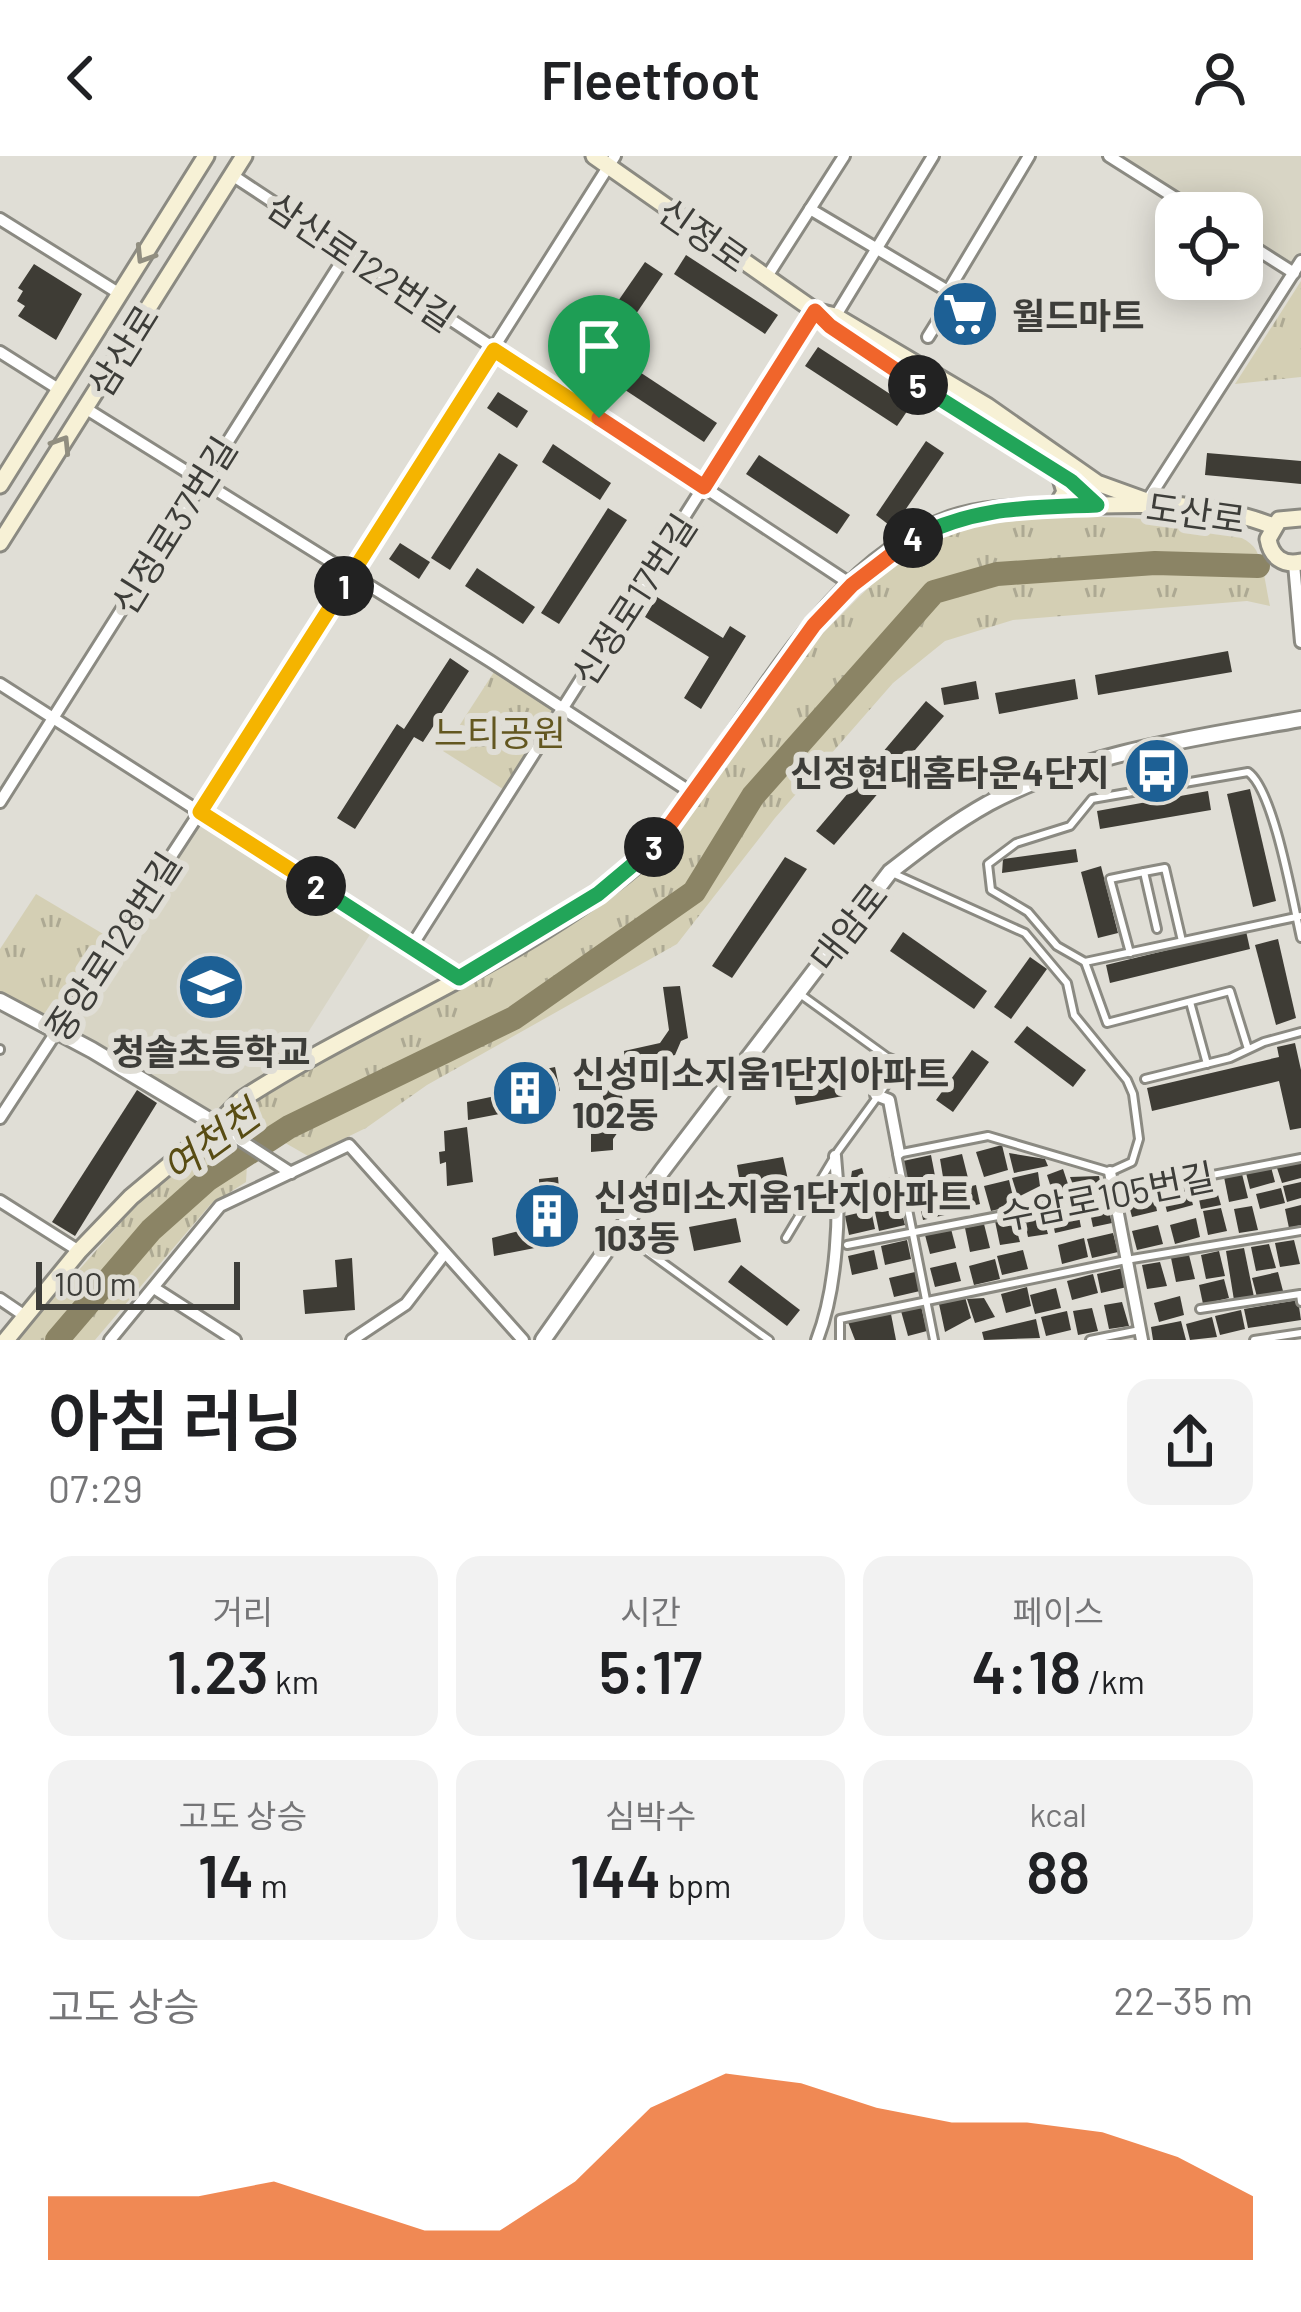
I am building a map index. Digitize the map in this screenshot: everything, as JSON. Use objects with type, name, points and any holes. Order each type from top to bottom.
[{"type":"main road","name":"삼산로","points":[[0,485],[206,156]]},
{"type":"main road","name":"삼산로","points":[[0,544],[244,156]]},
{"type":"main road","name":"신정로","points":[[606,159],[815,311],[987,406],[1097,483],[1147,501]]},
{"type":"main road","name":"신정로","points":[[832,321],[1097,505]]},
{"type":"main road","points":[[1056,507],[1065,492],[1060,475]]},
{"type":"main road","name":"도산로","points":[[6,1340],[130,1197],[241,1100],[459,978],[622,878],[647,856],[814,625],[852,585],[909,540],[950,520],[993,509],[1147,501],[1225,510],[1274,526]]},
{"type":"main road","points":[[1297,563],[1275,556],[1270,548],[1274,526],[1288,517],[1301,518]]},
{"type":"street","points":[[766,278],[844,156]]},
{"type":"street","points":[[832,321],[933,156]]},
{"type":"street","points":[[928,337],[946,308],[948,291],[1029,156]]},
{"type":"street","points":[[1108,156],[1165,192]]},
{"type":"street","name":"중앙로128번길","points":[[0,1118],[494,350],[606,159]]},
{"type":"street","name":"삼산로122번길","points":[[232,176],[852,585]]},
{"type":"street","points":[[810,209],[948,291]]},
{"type":"street","points":[[0,218],[120,294]]},
{"type":"street","name":"신정로37번길","points":[[0,802],[349,250]]},
{"type":"street","points":[[1147,501],[1298,267],[1263,250]]},
{"type":"street","name":"신정로17번길","points":[[411,947],[815,311]]},
{"type":"street","points":[[0,352],[60,390]]},
{"type":"street","points":[[86,408],[692,793]]},
{"type":"street","points":[[1297,563],[1294,583],[1301,642]]},
{"type":"street","points":[[0,684],[459,978]]},
{"type":"street","name":"대암로","points":[[543,1340],[619,1231],[890,872],[991,802],[1051,776],[1135,750],[1301,718]]},
{"type":"street","points":[[0,1001],[92,1050],[291,1173]]},
{"type":"street","points":[[876,1094],[889,1100],[899,1153]]},
{"type":"street","points":[[110,1340],[220,1206],[349,1144],[523,1340]]},
{"type":"street","points":[[817,1340],[826,1316],[839,1190],[835,1156]]},
{"type":"street","points":[[1110,1172],[1141,1335]]},
{"type":"street","points":[[0,1201],[79,1251]]},
{"type":"street","points":[[352,1340],[406,1304],[445,1252]]},
{"type":"street","points":[[154,1288],[235,1340]]},
{"type":"street","points":[[0,1299],[25,1316]]},
{"type":"lane","points":[[1248,1049],[1230,991],[1107,1023],[1085,962],[1057,946],[1028,912],[991,890],[988,864],[1016,843],[1070,826],[1092,799],[1247,772],[1255,775],[1266,799],[1301,938]]},
{"type":"lane","points":[[1130,953],[1110,879],[1166,868],[1182,941]]},
{"type":"lane","points":[[890,872],[1025,933],[1066,983],[1074,1015],[1133,1094],[1138,1139],[1132,1162],[1110,1172]]},
{"type":"lane","points":[[1144,872],[1157,928]]},
{"type":"lane","points":[[1085,962],[1299,917]]},
{"type":"lane","points":[[786,1238],[876,1094],[902,1063],[797,992]]},
{"type":"lane","points":[[1190,1002],[1207,1064]]},
{"type":"lane","points":[[1145,1079],[1301,1032]]},
{"type":"lane","name":"수암로105번길","points":[[899,1153],[988,1136],[1110,1172]]},
{"type":"lane","points":[[899,1153],[934,1340]]},
{"type":"lane","name":"수암로105번길","points":[[847,1245],[1301,1158]]},
{"type":"lane","points":[[619,1231],[770,1340]]},
{"type":"lane","name":"수암로105번길","points":[[840,1340],[840,1319],[1126,1260],[1301,1231]]},
{"type":"lane","points":[[1200,1309],[1300,1294],[1301,1302]]},
{"type":"lane","points":[[1254,1340],[1301,1333]]},
{"type":"lane","points":[[1090,1340],[1141,1335]]},
{"type":"shaded area","points":[[1109,156],[1301,156],[1301,261],[1294,273],[1263,253],[1263,192],[1166,192]]},
{"type":"shaded area","name":"청솔초등학교","points":[[200,812],[376,925],[283,1072],[217,1125],[55,1033]]},
{"type":"green space","points":[[1301,281],[1301,377],[1235,384]]},
{"type":"green space","points":[[1006,516],[1179,522],[1241,537],[1259,556],[1270,606],[1247,601],[1013,620],[945,641],[893,683],[775,818],[677,944],[427,1085],[366,1128],[308,1156],[249,1122],[244,1106],[444,995],[649,861],[680,828],[816,640],[859,597],[887,570],[943,535]]},
{"type":"green space","name":"느티공원","points":[[494,672],[556,712],[506,791],[443,751]]},
{"type":"green space","points":[[36,894],[115,941],[55,1033],[0,1001],[0,949]]},
{"type":"green space","points":[[215,1144],[247,1165],[246,1182],[210,1205],[95,1340],[17,1340],[139,1202],[203,1147]]},
{"type":"building","points":[[686,255],[778,315],[765,334],[674,274]]},
{"type":"building","points":[[645,262],[663,274],[613,348],[594,336]]},
{"type":"building","points":[[34,264],[82,294],[56,340],[18,316],[25,306],[17,301],[23,291],[18,288]]},
{"type":"building","points":[[818,347],[910,407],[897,426],[805,366]]},
{"type":"building","points":[[626,363],[717,423],[704,442],[613,382]]},
{"type":"building","points":[[498,392],[528,411],[517,428],[487,408]]},
{"type":"building","points":[[926,441],[944,453],[893,528],[876,515]]},
{"type":"building","points":[[553,444],[611,483],[600,500],[542,462]]},
{"type":"building","points":[[499,453],[518,465],[450,570],[431,558]]},
{"type":"building","points":[[1207,453],[1301,461],[1301,484],[1205,475]]},
{"type":"building","points":[[759,455],[850,515],[837,534],[746,474]]},
{"type":"building","points":[[608,508],[627,520],[559,624],[541,613]]},
{"type":"building","points":[[400,543],[430,562],[419,579],[389,559]]},
{"type":"building","points":[[477,568],[535,607],[523,624],[465,586]]},
{"type":"building","points":[[657,597],[723,638],[730,626],[746,636],[701,709],[684,698],[709,657],[645,617]]},
{"type":"building","points":[[1228,651],[1232,672],[1098,695],[1095,675]]},
{"type":"building","points":[[450,658],[469,671],[423,742],[414,737],[355,829],[337,818],[397,724],[404,729]]},
{"type":"building","points":[[1075,679],[1078,699],[999,714],[995,693]]},
{"type":"building","points":[[976,681],[979,699],[944,705],[941,688]]},
{"type":"building","points":[[926,701],[944,716],[834,845],[816,831]]},
{"type":"building","points":[[1250,789],[1276,901],[1253,907],[1227,794]]},
{"type":"building","points":[[1208,791],[1211,810],[1100,829],[1097,811]]},
{"type":"building","points":[[1076,849],[1078,862],[1002,873],[1003,859]]},
{"type":"building","points":[[785,857],[807,869],[732,978],[712,966]]},
{"type":"building","points":[[1101,866],[1118,933],[1098,938],[1081,872]]},
{"type":"building","points":[[1246,931],[1250,949],[1110,983],[1106,965]]},
{"type":"building","points":[[903,932],[987,991],[974,1009],[890,951]]},
{"type":"building","points":[[1278,939],[1296,1018],[1276,1025],[1255,945]]},
{"type":"building","points":[[1030,957],[1047,969],[1011,1019],[994,1007]]},
{"type":"building","points":[[680,986],[688,1038],[681,1041],[675,1055],[646,1062],[647,1069],[626,1072],[624,1051],[660,1043],[669,1030],[663,987]]},
{"type":"building","points":[[1027,1026],[1086,1070],[1073,1087],[1014,1042]]},
{"type":"building","points":[[1295,1043],[1301,1070],[1301,1128],[1290,1130],[1279,1081],[1152,1111],[1147,1088],[1279,1057],[1277,1047]]},
{"type":"building","points":[[972,1050],[989,1062],[953,1112],[936,1100]]},
{"type":"building","name":"신성미소지움1단지아파트 102동","points":[[555,1067],[560,1091],[514,1099],[515,1111],[468,1120],[467,1102],[500,1095],[498,1079]]},
{"type":"building","points":[[838,1072],[843,1096],[796,1105],[792,1081]]},
{"type":"building","points":[[619,1079],[628,1129],[613,1139],[613,1150],[591,1152],[591,1134],[601,1132],[607,1124],[601,1083]]},
{"type":"building","points":[[137,1090],[157,1103],[75,1236],[52,1222]]},
{"type":"building","points":[[467,1127],[473,1182],[447,1186],[446,1162],[440,1164],[439,1152],[445,1151],[444,1131]]},
{"type":"building","points":[[1002,1145],[1008,1170],[984,1177],[976,1152]]},
{"type":"building","points":[[1009,1153],[1045,1159],[1048,1166],[1014,1173]]},
{"type":"building","points":[[962,1154],[968,1178],[944,1183],[940,1159]]},
{"type":"building","points":[[931,1155],[936,1181],[907,1182],[903,1161]]},
{"type":"building","points":[[783,1157],[788,1180],[741,1189],[737,1165]]},
{"type":"building","points":[[1301,1162],[1301,1178],[1282,1183],[1277,1168]]},
{"type":"building","points":[[1271,1167],[1275,1182],[1250,1189],[1246,1173]]},
{"type":"building","points":[[862,1168],[872,1203],[846,1209],[852,1171]]},
{"type":"building","points":[[1063,1169],[1071,1193],[1055,1200],[1047,1175]]},
{"type":"building","points":[[1038,1172],[1040,1186],[1018,1197],[1012,1178]]},
{"type":"building","points":[[1242,1174],[1248,1198],[1229,1202],[1224,1177]]},
{"type":"building","points":[[896,1176],[900,1195],[874,1202],[870,1183]]},
{"type":"building","points":[[1099,1176],[1101,1186],[1077,1195],[1070,1177]]},
{"type":"building","name":"신성미소지움1단지아파트 103동","points":[[558,1177],[562,1224],[549,1228],[545,1246],[494,1256],[492,1238],[523,1230],[540,1208],[539,1179]]},
{"type":"building","points":[[1009,1180],[1015,1205],[991,1211],[984,1186]]},
{"type":"building","points":[[1214,1181],[1221,1205],[1201,1209],[1196,1185]]},
{"type":"building","points":[[1301,1182],[1301,1198],[1287,1202],[1283,1186]]},
{"type":"building","points":[[976,1185],[980,1204],[954,1210],[950,1191]]},
{"type":"building","points":[[1188,1186],[1193,1205],[1167,1212],[1162,1192]]},
{"type":"building","points":[[1281,1188],[1285,1203],[1260,1209],[1256,1194]]},
{"type":"building","points":[[1153,1192],[1157,1211],[1132,1217],[1127,1198]]},
{"type":"building","points":[[944,1195],[949,1214],[923,1220],[919,1201]]},
{"type":"building","points":[[1106,1200],[1112,1223],[1093,1227],[1088,1203]]},
{"type":"building","points":[[1301,1205],[1301,1225],[1289,1228],[1285,1209]]},
{"type":"building","points":[[900,1206],[905,1225],[879,1231],[875,1212]]},
{"type":"building","points":[[1252,1206],[1258,1230],[1239,1233],[1234,1209]]},
{"type":"building","points":[[1077,1207],[1081,1227],[1055,1233],[1051,1214]]},
{"type":"building","points":[[1221,1208],[1227,1231],[1208,1235],[1203,1211]]},
{"type":"building","points":[[871,1210],[875,1229],[849,1235],[845,1216]]},
{"type":"building","points":[[1041,1210],[1048,1234],[1028,1237],[1023,1213]]},
{"type":"building","points":[[736,1218],[741,1242],[694,1251],[689,1227]]},
{"type":"building","points":[[1013,1218],[1020,1242],[1000,1245],[995,1221]]},
{"type":"building","points":[[1196,1218],[1200,1237],[1175,1244],[1170,1225]]},
{"type":"building","points":[[984,1224],[990,1248],[970,1252],[965,1228]]},
{"type":"building","points":[[1158,1225],[1163,1244],[1137,1250],[1132,1231]]},
{"type":"building","points":[[951,1229],[956,1248],[930,1254],[925,1235]]},
{"type":"building","points":[[1113,1233],[1118,1252],[1092,1258],[1087,1239]]},
{"type":"building","points":[[1084,1238],[1088,1257],[1062,1264],[1058,1245]]},
{"type":"building","points":[[907,1240],[911,1259],[885,1265],[881,1246]]},
{"type":"building","points":[[1294,1240],[1300,1264],[1280,1267],[1275,1243]]},
{"type":"building","points":[[1269,1244],[1276,1268],[1256,1271],[1251,1247]]},
{"type":"building","points":[[1244,1248],[1254,1297],[1234,1300],[1226,1251]]},
{"type":"building","points":[[874,1250],[878,1269],[852,1275],[848,1256]]},
{"type":"building","points":[[1023,1250],[1028,1269],[1002,1275],[997,1256]]},
{"type":"building","points":[[1219,1251],[1225,1276],[1206,1279],[1201,1255]]},
{"type":"building","points":[[1189,1255],[1195,1279],[1176,1282],[1171,1258]]},
{"type":"building","points":[[352,1258],[355,1310],[305,1314],[303,1290],[337,1287],[335,1260]]},
{"type":"building","points":[[995,1259],[1000,1279],[974,1285],[969,1266]]},
{"type":"building","points":[[956,1262],[961,1281],[935,1287],[930,1268]]},
{"type":"building","points":[[1160,1262],[1167,1286],[1147,1289],[1142,1265]]},
{"type":"building","points":[[741,1265],[800,1310],[787,1326],[728,1282]]},
{"type":"building","points":[[1123,1268],[1127,1287],[1101,1293],[1097,1274]]},
{"type":"building","points":[[915,1272],[920,1291],[894,1297],[889,1278]]},
{"type":"building","points":[[1278,1272],[1283,1291],[1257,1297],[1252,1278]]},
{"type":"building","points":[[1093,1274],[1098,1293],[1072,1300],[1067,1281]]},
{"type":"building","points":[[1224,1279],[1229,1298],[1203,1304],[1199,1285]]},
{"type":"building","points":[[1027,1287],[1031,1306],[1006,1313],[1001,1294]]},
{"type":"building","points":[[1056,1288],[1061,1308],[1035,1314],[1030,1295]]},
{"type":"building","points":[[1180,1296],[1184,1315],[1159,1322],[1154,1303]]},
{"type":"building","points":[[965,1297],[971,1318],[945,1332],[939,1304]]},
{"type":"building","points":[[984,1298],[995,1317],[975,1323],[967,1299]]},
{"type":"building","points":[[1298,1300],[1301,1320],[1248,1328],[1244,1309]]},
{"type":"building","points":[[1122,1302],[1129,1326],[1109,1329],[1104,1305]]},
{"type":"building","points":[[921,1306],[927,1331],[908,1336],[901,1311]]},
{"type":"building","points":[[1092,1308],[1098,1331],[1078,1335],[1073,1311]]},
{"type":"building","points":[[1241,1310],[1245,1329],[1220,1335],[1215,1316]]},
{"type":"building","points":[[1067,1311],[1071,1330],[1046,1336],[1041,1317]]},
{"type":"building","points":[[891,1314],[896,1340],[855,1340],[848,1322]]},
{"type":"building","points":[[1212,1317],[1217,1337],[1190,1340],[1186,1324]]},
{"type":"building","points":[[1036,1319],[1040,1338],[984,1340],[982,1332]]},
{"type":"building","points":[[1181,1321],[1186,1340],[1153,1340],[1151,1327]]},
{"type":"waterway","name":"여천천","points":[[57,1340],[151,1230],[207,1180],[289,1127],[514,1018],[694,892],[753,796],[934,592],[997,574],[1155,563],[1258,566]]},
{"type":"place","name":"월드마트","points":[[965,314]]},
{"type":"place","name":"신정현대홈타운4단지","points":[[1157,771]]},
{"type":"place","name":"청솔초등학교","points":[[211,987]]},
{"type":"place","name":"신성미소지움1단지아파트 102동","points":[[525,1093]]},
{"type":"place","name":"신성미소지움1단지아파트 103동","points":[[547,1216]]},
{"type":"route","points":[[815,311],[972,422],[1071,481],[1097,505],[993,509],[950,520],[909,540],[875,565],[814,625],[647,856],[572,911],[459,978],[200,812],[494,350],[599,418],[704,487],[815,311]]}]
